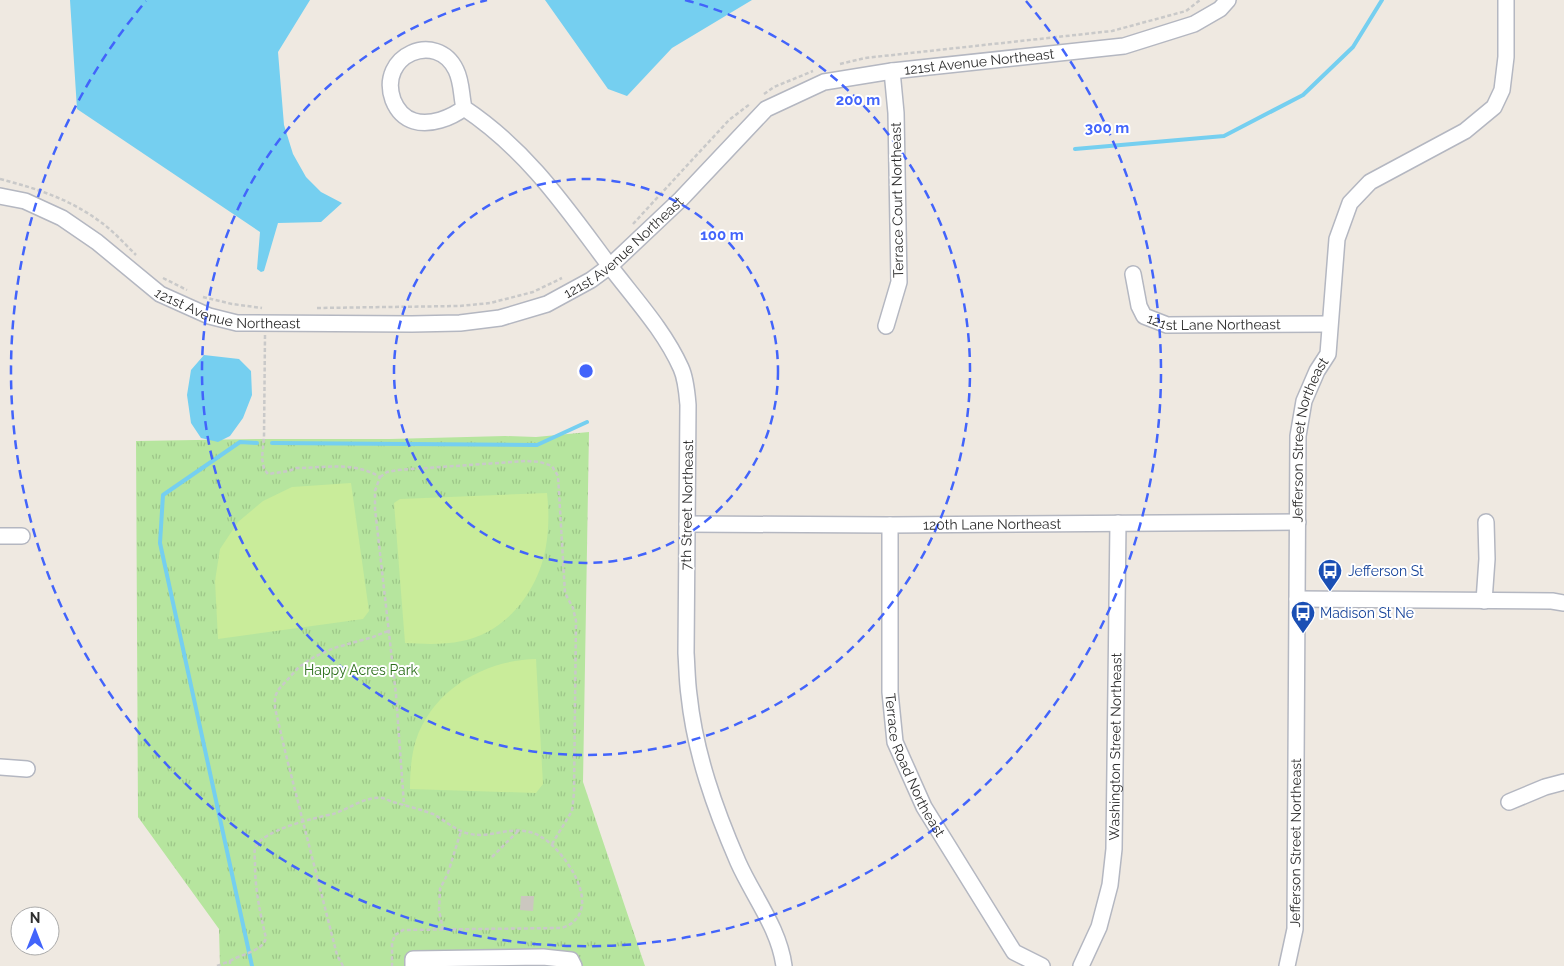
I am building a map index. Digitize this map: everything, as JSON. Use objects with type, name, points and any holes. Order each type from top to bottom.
[{"type":"street","name":"121st Avenue Northeast","points":[[0,196],[25,201],[62,218],[97,242],[160,294],[209,316],[237,323],[266,316],[451,323],[500,318],[547,304],[591,280],[610,266],[681,199],[766,110],[824,82],[892,71],[1124,46],[1194,24],[1220,10],[1228,0]]},
{"type":"street","name":"Jefferson Street Northeast","points":[[1287,966],[1295,929],[1298,436],[1304,402],[1317,371],[1328,354],[1337,239],[1350,203],[1370,182],[1465,131],[1494,107],[1502,90],[1506,57],[1506,0]]},
{"type":"street","points":[[424,50],[435,51],[446,57],[456,68],[464,108],[456,114],[428,122],[415,121],[402,115],[395,104],[390,90],[391,73],[400,60],[414,53],[424,50]]},
{"type":"street","name":"Terrace Court Northeast","points":[[886,326],[899,282],[896,113],[892,71]]},
{"type":"street","name":"7th Street Northeast","points":[[464,108],[486,122],[524,157],[554,190],[643,308],[672,349],[682,370],[688,405],[686,653],[688,694],[693,724],[702,765],[719,817],[739,864],[772,928],[782,954],[784,966]]},
{"type":"street","name":"121st Lane Northeast","points":[[1133,274],[1139,306],[1144,316],[1166,325],[1330,324]]},
{"type":"street","name":"120th Lane Northeast","points":[[687,524],[890,525],[1298,522]]},
{"type":"street","points":[[1484,601],[1487,559],[1486,522]]},
{"type":"street","name":"Washington Street Northeast","points":[[1081,966],[1100,927],[1110,884],[1114,849],[1118,523]]},
{"type":"street","name":"Terrace Road Northeast","points":[[890,525],[890,692],[895,742],[924,806],[1014,952],[1042,966]]},
{"type":"street","points":[[0,536],[22,536]]},
{"type":"street","points":[[1297,599],[1552,601],[1564,603]]},
{"type":"street","points":[[0,767],[27,769]]},
{"type":"street","points":[[1509,802],[1545,787],[1564,782]]},
{"type":"street","points":[[413,966],[413,959],[543,957],[571,960],[574,966]]},
{"type":"path","points":[[836,65],[865,58],[1112,31],[1186,10],[1200,0]]},
{"type":"path","points":[[759,98],[774,87],[819,69]]},
{"type":"path","points":[[629,228],[729,120],[751,103]]},
{"type":"path","points":[[0,179],[61,198],[102,223],[140,258]]},
{"type":"path","points":[[158,273],[163,278],[194,293]]},
{"type":"path","points":[[309,308],[459,306],[490,303],[532,292],[566,277]]},
{"type":"path","points":[[202,297],[232,304],[266,316],[262,458],[264,469],[268,474],[277,474],[296,468],[352,466],[368,470],[380,477]]},
{"type":"path","points":[[404,805],[396,695],[375,509],[375,491],[380,477],[387,472],[398,470],[526,461],[540,462],[552,466],[558,476],[565,593],[573,608],[576,621],[572,811],[552,844]]},
{"type":"path","points":[[343,966],[337,955],[303,822],[275,708],[275,696],[278,690],[299,667],[314,657],[334,648],[373,637],[388,630]]},
{"type":"path","points":[[217,966],[257,949],[264,943],[266,938],[256,892],[255,849],[268,836],[303,822],[345,810],[370,799],[382,798],[433,814],[461,831],[478,835],[519,830],[530,831],[552,844],[569,865],[583,901],[579,914],[569,925],[558,928],[403,930],[395,935],[392,943],[392,966]]},
{"type":"path","points":[[492,857],[519,830]]},
{"type":"path","points":[[443,930],[439,910],[440,889],[448,874],[461,831]]},
{"type":"path","points":[[230,961],[230,966]]},
{"type":"green space","name":"Happy Acres Park","points":[[589,432],[583,782],[645,966],[220,966],[219,929],[138,817],[136,441],[536,437]]},
{"type":"green space","points":[[351,483],[369,611],[363,619],[218,639],[215,581],[220,549],[238,522],[263,501],[292,487]]},
{"type":"green space","points":[[547,493],[548,533],[542,562],[528,593],[507,619],[493,629],[462,641],[426,644],[405,643],[394,503],[400,499]]},
{"type":"green space","points":[[536,659],[543,784],[536,793],[410,789],[411,764],[416,740],[424,722],[448,692],[463,681],[498,665]]},
{"type":"water","points":[[70,0],[310,0],[278,52],[284,125],[293,154],[306,177],[321,192],[342,203],[321,222],[278,223],[264,271],[261,272],[257,269],[260,232],[77,109]]},
{"type":"water","points":[[545,0],[752,0],[672,48],[627,96],[608,89]]},
{"type":"water","points":[[204,355],[239,359],[251,371],[252,395],[243,418],[230,436],[218,442],[201,438],[191,423],[187,395],[191,370]]},
{"type":"building","points":[[521,896],[534,896],[533,911],[520,910]]},
{"type":"waterway","points":[[1075,149],[1224,136],[1303,95],[1353,47],[1382,0]]},
{"type":"waterway","points":[[272,443],[537,445],[587,422]]},
{"type":"waterway","points":[[252,966],[160,543],[163,495],[240,442],[257,443]]},
{"type":"place","name":"Jefferson St","points":[[1330,592]]},
{"type":"place","name":"Madison St Ne","points":[[1303,634]]}]
